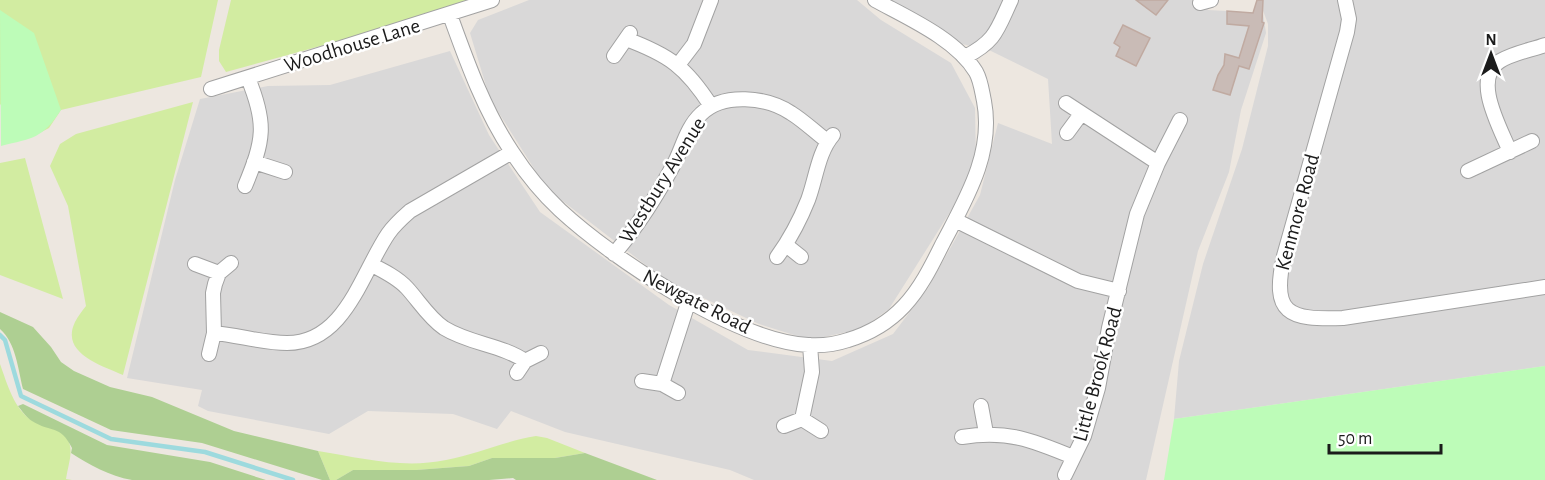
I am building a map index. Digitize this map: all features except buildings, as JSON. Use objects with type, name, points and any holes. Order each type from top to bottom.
[{"type":"street","name":"Woodhouse Lane","points":[[211,89],[492,0]]},
{"type":"street","points":[[678,65],[694,45],[711,0]]},
{"type":"street","name":"Newgate Road","points":[[450,15],[480,95],[512,152],[559,209],[614,254],[689,300],[733,323],[764,335],[810,345],[848,340],[866,333],[884,323],[904,306],[924,280],[955,220],[975,179],[987,136],[987,116],[980,84],[965,57],[939,36],[875,0]]},
{"type":"street","points":[[965,57],[980,49],[991,39],[1011,0]]},
{"type":"street","name":"Kenmore Road","points":[[1345,0],[1349,19],[1347,33],[1284,256],[1278,291],[1281,302],[1289,311],[1301,316],[1317,319],[1343,318],[1545,287]]},
{"type":"street","name":"Westbury Avenue","points":[[614,56],[628,35],[678,65],[700,88],[711,106]]},
{"type":"street","points":[[1510,152],[1488,95],[1486,81],[1490,70],[1499,61],[1545,45]]},
{"type":"street","points":[[244,186],[261,140],[261,116],[248,78]]},
{"type":"street","name":"Westbury Avenue","points":[[614,254],[629,236],[670,171],[692,125],[701,114],[711,106],[728,101],[748,100],[771,104],[790,112],[830,138],[808,200],[782,251],[801,257]]},
{"type":"street","points":[[1066,103],[1158,163]]},
{"type":"street","points":[[1066,133],[1081,114]]},
{"type":"street","name":"Little Brook Road","points":[[1065,475],[1084,436],[1095,397],[1137,214],[1158,163],[1180,120]]},
{"type":"street","points":[[1468,171],[1532,141]]},
{"type":"street","points":[[214,333],[288,343],[311,339],[332,326],[341,316],[387,235],[410,211],[512,152]]},
{"type":"street","points":[[254,162],[285,172]]},
{"type":"street","name":"Little Brook Road","points":[[955,220],[1078,281],[1119,291]]},
{"type":"street","points":[[209,354],[214,333],[213,293],[219,273],[231,263]]},
{"type":"street","points":[[195,264],[219,273]]},
{"type":"street","points":[[372,265],[405,285],[431,317],[462,338],[508,352],[521,367],[542,352]]},
{"type":"street","points":[[662,384],[689,300]]},
{"type":"street","points":[[802,419],[812,372],[810,345]]},
{"type":"street","points":[[642,381],[662,384],[678,393]]},
{"type":"street","points":[[981,406],[986,433]]},
{"type":"street","points":[[784,426],[802,419]]},
{"type":"street","points":[[802,419],[821,431]]},
{"type":"street","name":"Little Brook Road","points":[[962,437],[1003,433],[1027,439],[1073,457]]},
{"type":"shaded area","points":[[529,0],[857,0],[881,20],[951,63],[975,108],[976,161],[952,209],[889,309],[861,329],[810,340],[759,324],[665,280],[547,189],[490,99],[470,33],[478,20]]},
{"type":"shaded area","points":[[888,0],[1200,0],[1208,10],[1263,13],[1266,33],[1241,110],[1229,172],[1198,251],[1146,480],[754,480],[730,470],[565,432],[511,411],[497,429],[453,414],[368,411],[329,434],[208,411],[198,406],[202,390],[127,378],[175,180],[200,99],[268,86],[330,85],[450,51],[489,135],[540,212],[669,305],[748,350],[832,361],[893,334],[928,288],[980,195],[998,123],[1052,144],[1048,79],[991,51],[958,43]]},
{"type":"shaded area","points":[[1259,0],[1545,0],[1545,366],[1174,419],[1179,361],[1203,264],[1242,149],[1268,46],[1268,24]]},
{"type":"green space","points":[[0,0],[218,0],[201,77],[61,110],[49,128],[32,137],[0,104]]},
{"type":"green space","points":[[231,0],[478,0],[448,11],[226,72],[219,61],[219,50]]},
{"type":"green space","points":[[0,10],[34,33],[61,110],[48,127],[36,136],[1,146]]},
{"type":"green space","points":[[193,102],[123,375],[94,362],[78,350],[73,342],[72,333],[75,322],[86,306],[68,206],[50,166],[60,144],[76,134]]},
{"type":"green space","points":[[25,158],[63,299],[0,275],[0,163]]},
{"type":"green space","points":[[0,312],[33,327],[61,362],[74,371],[110,387],[152,397],[234,431],[318,451],[330,480],[322,480],[202,443],[111,430],[23,389],[10,341],[0,329]]},
{"type":"green space","points":[[0,364],[16,403],[26,416],[39,424],[51,427],[66,437],[69,442],[70,455],[66,479],[72,480],[0,480]]},
{"type":"green space","points":[[1545,366],[1545,480],[1164,480],[1174,419]]},
{"type":"green space","points":[[23,404],[107,445],[210,462],[266,480],[132,480],[115,476],[71,453],[72,448],[68,440],[59,432],[30,420],[18,406]]},
{"type":"green space","points":[[536,436],[585,453],[555,458],[492,458],[469,466],[416,470],[353,470],[336,480],[330,480],[318,451],[382,462],[430,462]]},
{"type":"green space","points":[[585,453],[657,480],[516,480],[513,478],[336,480],[353,470],[416,470],[469,466],[492,458],[555,458]]},
{"type":"waterway","points":[[0,335],[5,340],[21,396],[111,439],[205,452],[293,480]]}]
